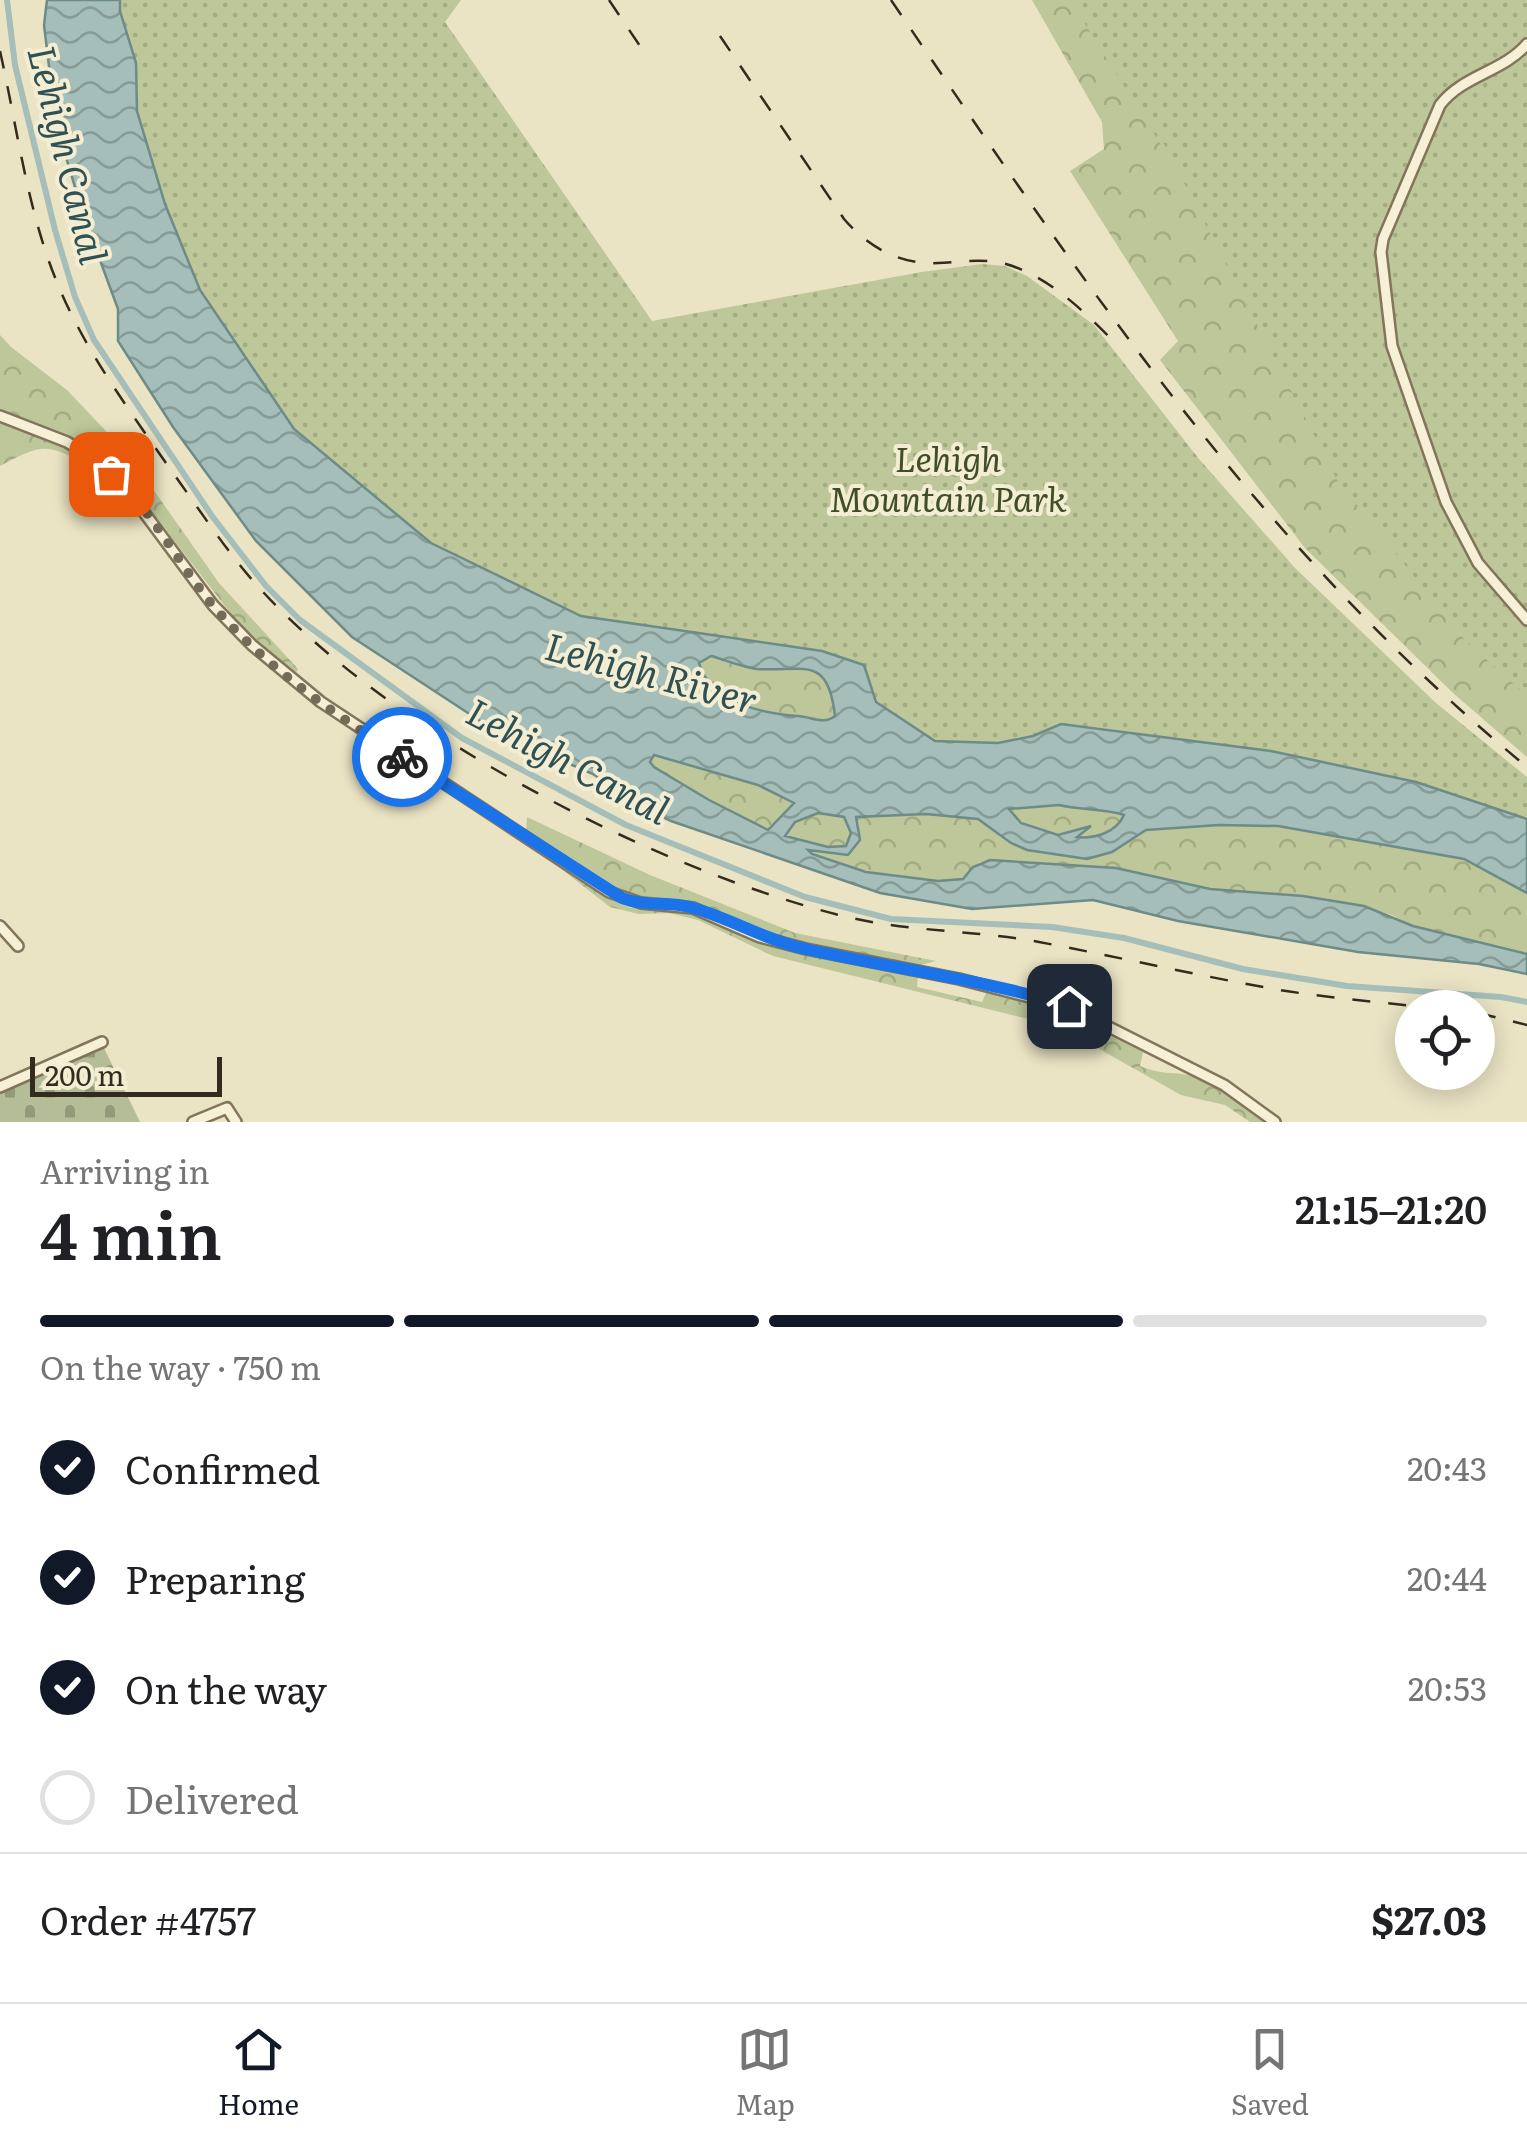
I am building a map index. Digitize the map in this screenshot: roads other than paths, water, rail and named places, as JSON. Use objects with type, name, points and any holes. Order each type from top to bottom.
[{"type":"street","points":[[1527,44],[1504,64],[1455,88],[1440,105],[1381,248],[1392,346],[1446,502],[1478,563],[1527,620]]},
{"type":"street","points":[[0,416],[68,442],[111,474],[140,504],[213,606],[322,702],[616,896],[640,904],[693,908],[760,936],[806,949],[959,979],[1069,1006],[1224,1084],[1275,1122]]},
{"type":"street","points":[[0,926],[18,946]]},
{"type":"street","points":[[0,1088],[102,1042]]},
{"type":"street","points":[[193,1122],[226,1108],[236,1122]]},
{"type":"water","name":"Lehigh River","points":[[47,0],[120,0],[136,63],[137,111],[165,204],[200,290],[294,429],[431,543],[581,616],[822,651],[864,665],[876,702],[935,741],[998,743],[1033,736],[1061,724],[1271,751],[1416,782],[1527,819],[1527,893],[1464,859],[1278,826],[1146,830],[1112,852],[1087,859],[1027,850],[978,819],[926,814],[856,817],[860,840],[848,855],[808,850],[812,854],[866,872],[938,881],[963,879],[973,867],[990,860],[1116,868],[1210,889],[1303,896],[1364,906],[1413,926],[1527,954],[1527,974],[1479,964],[1358,952],[1178,921],[1093,900],[972,909],[880,893],[671,821],[638,805],[593,774],[500,734],[352,637],[256,541],[173,427],[118,341],[118,309],[84,217],[56,124],[44,25]],"holes":[[[711,656],[757,669],[811,670],[826,683],[835,716],[818,720],[754,709],[714,687],[699,663]],[[654,755],[758,785],[794,803],[768,830],[709,800],[650,762]],[[1059,805],[1124,815],[1110,830],[1097,836],[1077,837],[1091,826],[1058,835],[1021,823],[1009,809]],[[818,813],[844,817],[851,833],[846,846],[828,847],[785,836],[795,822]]]},
{"type":"waterway","name":"Lehigh Canal","points":[[7,0],[15,65],[55,230],[75,297],[94,340],[212,516],[266,586],[300,620],[462,738],[626,825],[805,897],[891,919],[1052,927],[1124,938],[1243,969],[1347,986],[1527,1002]]},
{"type":"railway","points":[[609,0],[646,55]]},
{"type":"railway","points":[[891,0],[1106,309],[1259,502],[1342,594],[1431,683],[1527,767]]},
{"type":"railway","points":[[720,36],[844,219],[863,238],[911,261],[989,261],[1022,270],[1066,297],[1117,345]]},
{"type":"railway","points":[[0,51],[46,253],[67,306],[109,380],[217,534],[264,593],[319,646],[384,697],[456,746],[612,831],[769,894],[843,916],[892,925],[1039,942],[1280,990],[1395,1004]]},
{"type":"railway","points":[[1495,1017],[1527,1025]]},
{"type":"park label","name":"Lehigh Mountain Park","points":[[948,477]]}]
